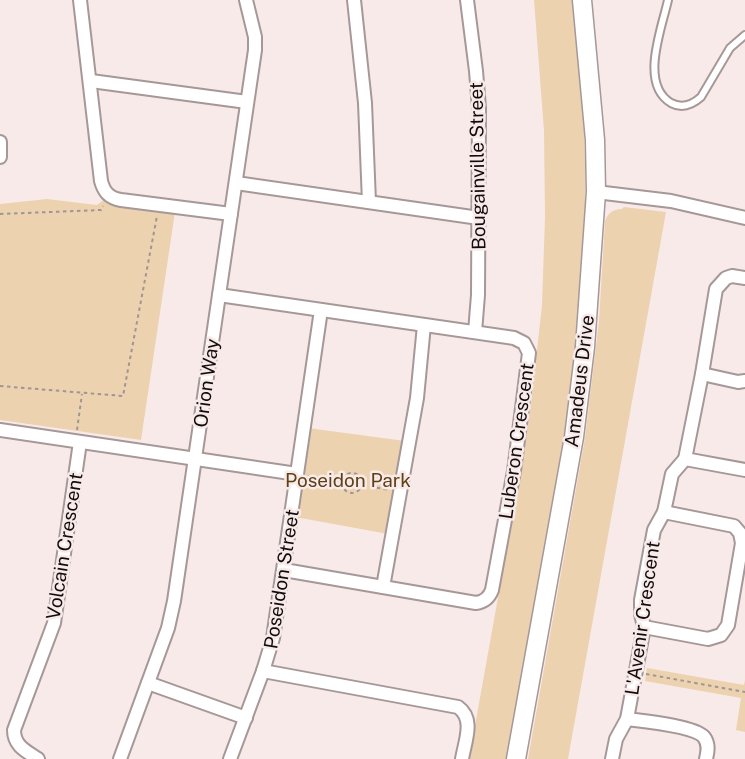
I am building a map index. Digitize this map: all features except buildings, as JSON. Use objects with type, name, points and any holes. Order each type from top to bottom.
[{"type":"street","points":[[80,0],[101,181],[105,191],[109,196],[121,200],[231,215]]},
{"type":"street","name":"Orion Way","points":[[120,759],[173,608],[256,46],[246,0]]},
{"type":"street","points":[[354,0],[365,103],[369,202]]},
{"type":"street","name":"Bougainville Street","points":[[467,0],[479,92],[478,295],[475,332]]},
{"type":"street","name":"Amadeus Drive","points":[[516,759],[575,425],[585,347],[596,192],[596,140],[582,0]]},
{"type":"street","points":[[90,81],[247,102]]},
{"type":"street","points":[[0,142],[0,157]]},
{"type":"street","points":[[236,183],[479,218]]},
{"type":"street","points":[[596,192],[671,201],[745,218]]},
{"type":"street","name":"L'Avenir Crescent","points":[[612,759],[616,739],[627,719],[644,626],[641,600],[654,530],[664,512],[672,474],[685,459],[716,289],[726,278],[745,278]]},
{"type":"street","name":"Luberon Crescent","points":[[219,295],[518,339],[524,343],[529,353],[513,471],[491,594],[476,603],[284,570]]},
{"type":"street","name":"Poseidon Street","points":[[230,759],[273,638],[321,310]]},
{"type":"street","points":[[383,587],[417,398],[424,325]]},
{"type":"street","points":[[702,374],[745,382]]},
{"type":"street","points":[[0,430],[297,474]]},
{"type":"street","name":"Volcain Crescent","points":[[38,759],[18,744],[14,738],[14,730],[54,622],[78,442]]},
{"type":"street","points":[[685,459],[745,470]]},
{"type":"street","points":[[644,626],[709,639],[721,635],[728,625],[740,557],[742,536],[734,526],[664,512]]},
{"type":"street","points":[[263,671],[458,706],[468,719],[462,759]]},
{"type":"street","points":[[148,683],[246,718]]},
{"type":"street","points":[[627,719],[699,733],[708,746],[706,759]]},
{"type":"lane","points":[[668,0],[656,51],[654,74],[663,96],[678,106],[694,103],[701,97],[730,48],[745,35]]},
{"type":"path","points":[[0,214],[101,210],[109,196]]},
{"type":"path","points":[[0,386],[123,396],[159,205]]},
{"type":"path","points":[[78,442],[82,393]]},
{"type":"path","points":[[353,473],[360,477],[362,485],[358,492],[350,494],[343,489],[341,482],[346,475],[353,473]]},
{"type":"path","points":[[297,474],[341,482]]},
{"type":"path","points":[[362,485],[400,492]]},
{"type":"path","points":[[635,672],[745,692]]},
{"type":"green space","points":[[534,0],[573,0],[585,154],[585,231],[580,308],[561,456],[507,759],[469,759],[520,475],[542,305],[544,131]]},
{"type":"green space","points":[[47,199],[97,205],[105,199],[175,212],[141,440],[0,420],[0,204]]},
{"type":"green space","points":[[624,207],[666,212],[568,759],[528,759],[585,438],[599,321],[605,221],[611,212]]},
{"type":"green space","name":"Poseidon Park","points":[[308,428],[405,441],[388,534],[295,517]]},
{"type":"green space","points":[[647,668],[744,685],[745,680],[745,732],[736,730],[741,698],[645,681]]}]
